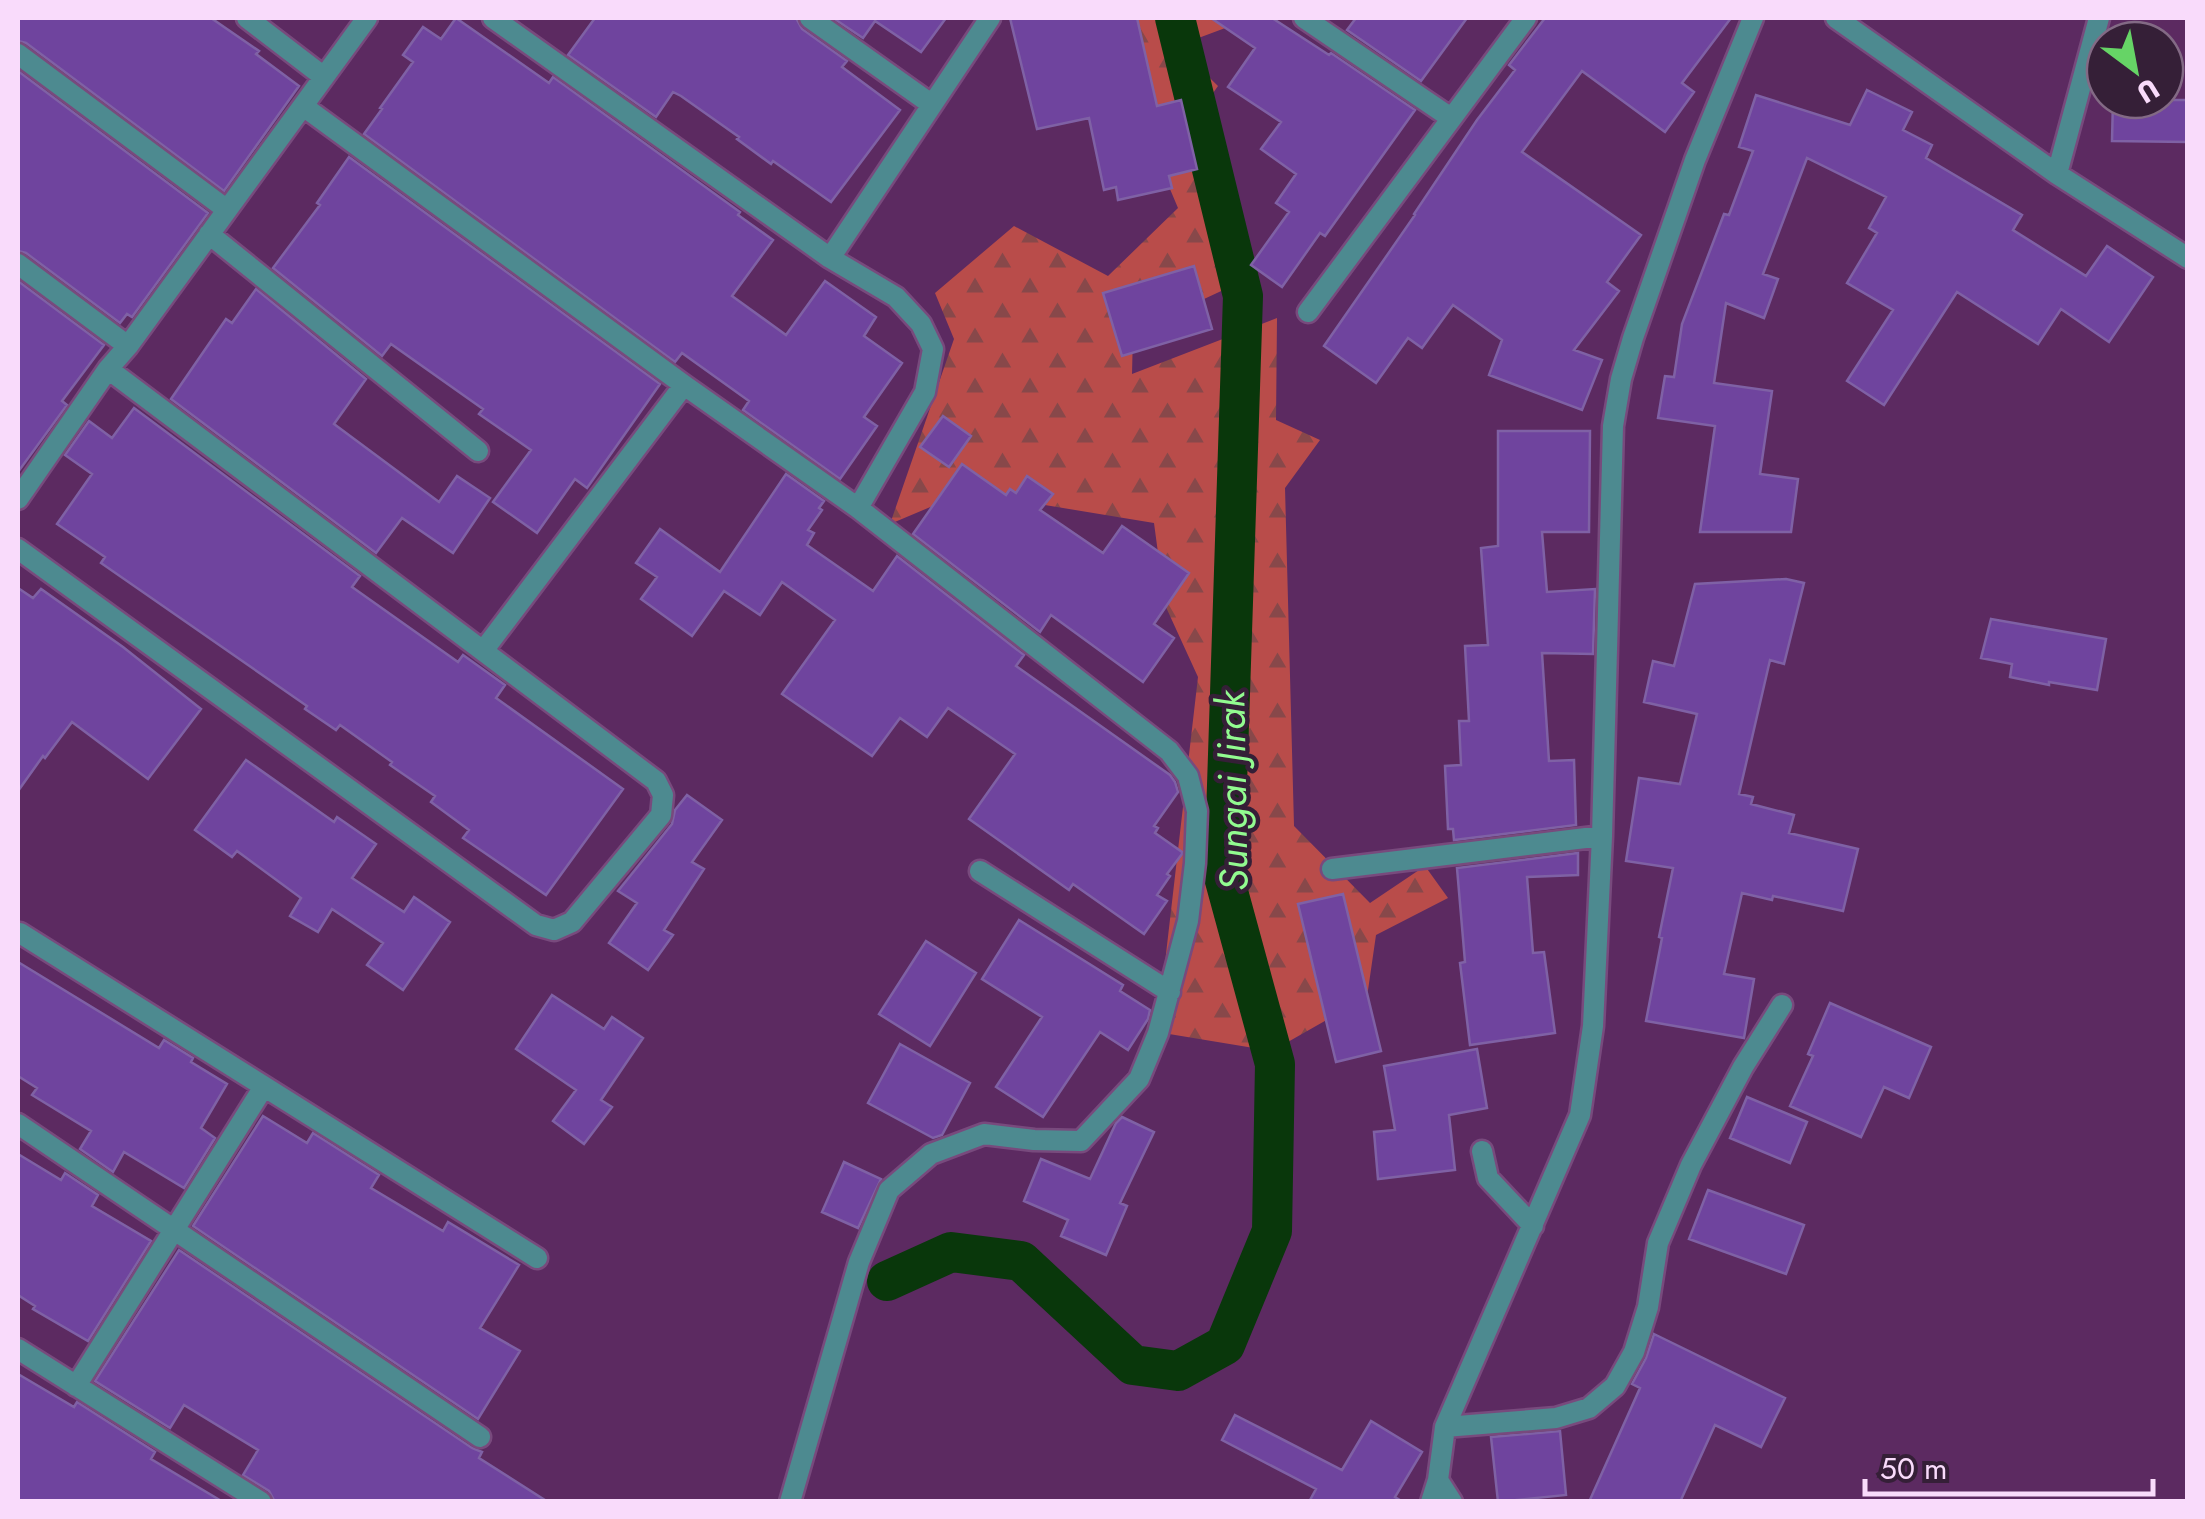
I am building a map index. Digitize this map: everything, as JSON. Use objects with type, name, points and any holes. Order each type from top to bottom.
[{"type":"street","points":[[247,18],[324,77]]},
{"type":"street","points":[[18,499],[108,369],[367,18]]},
{"type":"street","points":[[493,18],[830,258],[896,297],[921,324],[933,349],[924,392],[858,508]]},
{"type":"street","points":[[810,18],[931,104]]},
{"type":"street","points":[[830,258],[990,18]]},
{"type":"street","points":[[1304,18],[1451,118]]},
{"type":"street","points":[[1308,312],[1526,18]]},
{"type":"street","points":[[1432,1502],[1445,1427],[1580,1115],[1593,1026],[1610,502],[1621,379],[1695,160],[1753,18]]},
{"type":"street","points":[[1836,18],[2057,174],[2188,258]]},
{"type":"street","points":[[2057,174],[2098,18]]},
{"type":"street","points":[[18,54],[226,209]]},
{"type":"street","points":[[303,106],[858,508],[1169,751],[1188,776],[1197,812],[1188,921],[1158,1033],[1140,1079],[1080,1142],[984,1134],[931,1154],[889,1190],[859,1262],[790,1502]]},
{"type":"street","points":[[209,234],[478,451]]},
{"type":"street","points":[[18,264],[128,346]]},
{"type":"street","points":[[18,550],[536,926],[554,930],[572,922],[660,815],[663,795],[656,780],[108,369]]},
{"type":"street","points":[[483,651],[684,385]]},
{"type":"street","points":[[1332,869],[1602,836]]},
{"type":"street","points":[[980,872],[1170,992]]},
{"type":"street","points":[[20,934],[537,1258]]},
{"type":"street","points":[[1445,1427],[1556,1418],[1589,1408],[1614,1386],[1634,1352],[1648,1307],[1658,1243],[1691,1165],[1743,1067],[1782,1005]]},
{"type":"street","points":[[76,1386],[263,1088]]},
{"type":"street","points":[[18,1124],[480,1438]]},
{"type":"street","points":[[1482,1151],[1488,1178],[1533,1226]]},
{"type":"street","points":[[18,1349],[261,1502]]},
{"type":"street","points":[[1438,1480],[1452,1502]]},
{"type":"green space","points":[[1102,18],[1245,18],[1177,46],[1218,86],[1177,144],[1240,205],[1232,286],[1133,332],[1132,374],[1277,318],[1276,420],[1320,440],[1285,488],[1294,826],[1370,903],[1425,866],[1448,898],[1376,935],[1367,997],[1272,1051],[1157,1032],[1198,677],[1165,605],[1154,523],[966,492],[890,524],[954,339],[935,293],[1014,226],[1108,276],[1178,208]]},
{"type":"building","points":[[18,18],[211,18],[259,51],[256,54],[299,86],[224,191],[26,43],[18,41]]},
{"type":"building","points":[[456,18],[549,83],[553,77],[773,240],[732,296],[786,335],[825,281],[876,317],[864,336],[902,363],[864,417],[877,426],[840,479],[743,410],[749,401],[682,353],[675,362],[364,134],[413,62],[403,55],[423,27],[441,39]]},
{"type":"building","points":[[595,18],[796,18],[802,29],[847,61],[842,67],[900,110],[831,202],[773,161],[771,164],[681,96],[673,92],[656,117],[568,55]]},
{"type":"building","points":[[833,18],[946,18],[921,52],[875,21],[863,38]]},
{"type":"building","points":[[1010,18],[1137,18],[1157,106],[1181,100],[1197,169],[1169,176],[1172,188],[1118,200],[1116,187],[1104,190],[1089,118],[1037,129]]},
{"type":"building","points":[[1211,18],[1272,18],[1415,110],[1325,236],[1320,233],[1282,287],[1251,265],[1289,212],[1276,203],[1296,174],[1261,149],[1281,122],[1228,87],[1255,48]]},
{"type":"building","points":[[1356,18],[1467,18],[1421,81],[1347,30]]},
{"type":"building","points":[[1545,18],[1731,18],[1682,83],[1694,92],[1665,132],[1582,71],[1522,152],[1641,235],[1607,282],[1619,291],[1574,350],[1602,360],[1582,410],[1489,375],[1502,340],[1453,305],[1422,348],[1408,338],[1376,383],[1324,346],[1515,70],[1509,65]]},
{"type":"building","points":[[18,71],[208,213],[132,317],[127,314],[120,323],[18,251]]},
{"type":"building","points":[[1867,90],[1912,112],[1903,130],[1932,145],[1926,158],[2022,215],[2013,230],[2086,276],[2107,246],[2153,277],[2109,342],[2061,309],[2038,344],[1957,292],[1884,405],[1847,381],[1893,310],[1847,283],[1877,233],[1869,228],[1886,197],[1807,158],[1763,274],[1778,279],[1764,318],[1726,303],[1714,383],[1772,391],[1760,474],[1798,479],[1791,532],[1700,532],[1715,426],[1658,418],[1665,376],[1674,377],[1682,324],[1753,151],[1739,147],[1756,95],[1850,125]]},
{"type":"building","points":[[2188,100],[2188,142],[2112,141],[2113,120],[2185,120]]},
{"type":"building","points":[[349,157],[660,384],[587,488],[575,479],[537,533],[493,502],[531,450],[479,414],[483,409],[391,344],[382,356],[273,268],[320,205],[317,203]]},
{"type":"building","points":[[1194,266],[1212,329],[1122,356],[1103,293]]},
{"type":"building","points":[[18,281],[104,345],[62,401],[67,405],[18,472]]},
{"type":"building","points":[[256,289],[366,379],[334,424],[439,502],[457,476],[490,498],[453,553],[402,518],[376,553],[171,399],[226,319],[232,323]]},
{"type":"building","points":[[134,408],[360,576],[352,587],[458,662],[463,655],[505,685],[496,698],[623,789],[546,895],[463,838],[469,830],[431,802],[435,796],[390,765],[392,762],[340,725],[336,730],[305,709],[307,706],[101,563],[105,557],[57,524],[92,474],[65,455],[89,421],[112,438]]},
{"type":"building","points":[[943,416],[971,436],[949,467],[920,447]]},
{"type":"building","points":[[1498,431],[1590,431],[1589,532],[1542,532],[1547,592],[1595,589],[1593,654],[1542,653],[1549,761],[1574,760],[1576,825],[1454,840],[1453,829],[1448,829],[1445,766],[1461,765],[1459,721],[1469,721],[1465,646],[1488,645],[1481,548],[1498,546]]},
{"type":"building","points":[[962,464],[1006,495],[1010,489],[1016,493],[1027,476],[1053,494],[1040,510],[1103,553],[1122,526],[1189,573],[1154,624],[1174,638],[1143,682],[1051,615],[1040,632],[913,534]]},
{"type":"building","points":[[786,474],[824,501],[808,530],[814,533],[807,545],[873,591],[897,556],[1024,655],[1016,666],[1170,775],[1178,792],[1154,826],[1158,828],[1155,833],[1182,854],[1157,895],[1167,901],[1144,934],[1073,884],[1069,890],[969,819],[1015,754],[948,708],[927,737],[900,718],[872,756],[782,694],[835,620],[782,582],[760,615],[724,591],[692,636],[641,599],[657,577],[636,563],[660,529],[720,572]]},
{"type":"building","points":[[1786,579],[1804,583],[1784,664],[1770,660],[1739,794],[1753,797],[1751,804],[1794,815],[1789,833],[1858,849],[1843,911],[1742,893],[1724,974],[1754,979],[1744,1038],[1646,1021],[1673,868],[1626,861],[1639,778],[1680,784],[1697,714],[1644,702],[1653,661],[1674,666],[1695,584]]},
{"type":"building","points":[[18,588],[33,598],[41,589],[201,709],[148,779],[72,722],[18,791]]},
{"type":"building","points":[[1991,619],[2106,639],[2097,690],[2010,677],[2012,664],[1981,658]]},
{"type":"building","points":[[246,760],[334,822],[337,817],[376,844],[352,878],[404,912],[414,897],[450,922],[403,990],[367,965],[383,943],[332,909],[318,932],[290,916],[301,898],[237,851],[232,857],[195,830]]},
{"type":"building","points":[[687,795],[722,820],[692,862],[704,869],[664,930],[673,935],[648,970],[609,943],[637,903],[618,891],[672,824],[675,810]]},
{"type":"building","points":[[1578,853],[1578,875],[1527,877],[1533,953],[1544,952],[1555,1033],[1470,1045],[1460,963],[1465,962],[1457,868]]},
{"type":"building","points":[[1343,894],[1381,1051],[1336,1062],[1298,904]]},
{"type":"building","points":[[1019,920],[1123,985],[1120,991],[1150,1010],[1128,1050],[1100,1032],[1043,1117],[996,1087],[1042,1017],[982,979]]},
{"type":"building","points":[[926,941],[976,973],[930,1046],[879,1014]]},
{"type":"building","points":[[18,962],[159,1048],[164,1040],[227,1084],[201,1128],[215,1138],[184,1188],[124,1152],[113,1172],[80,1149],[91,1131],[32,1095],[37,1088],[18,1076]]},
{"type":"building","points":[[552,995],[604,1029],[612,1017],[643,1038],[601,1100],[612,1107],[584,1144],[553,1121],[576,1090],[516,1049]]},
{"type":"building","points":[[1830,1003],[1931,1047],[1909,1098],[1884,1087],[1861,1137],[1790,1106],[1813,1056],[1808,1054]]},
{"type":"building","points":[[900,1044],[970,1083],[942,1135],[933,1138],[868,1103]]},
{"type":"building","points":[[1477,1049],[1487,1108],[1449,1115],[1455,1170],[1378,1179],[1374,1132],[1395,1130],[1384,1066]]},
{"type":"building","points":[[1747,1097],[1807,1122],[1790,1163],[1730,1138]]},
{"type":"building","points":[[263,1116],[307,1143],[313,1133],[379,1175],[371,1188],[443,1231],[448,1222],[519,1265],[480,1328],[520,1351],[478,1419],[193,1226]]},
{"type":"building","points":[[1122,1117],[1154,1132],[1120,1203],[1127,1206],[1106,1255],[1061,1236],[1068,1220],[1024,1201],[1041,1159],[1090,1179]]},
{"type":"building","points":[[18,1154],[61,1180],[65,1173],[98,1195],[92,1206],[151,1241],[88,1341],[33,1309],[35,1306],[18,1295]]},
{"type":"building","points":[[844,1162],[881,1179],[858,1228],[822,1212]]},
{"type":"building","points":[[1708,1190],[1804,1225],[1786,1274],[1689,1239]]},
{"type":"building","points":[[179,1250],[482,1452],[479,1458],[548,1502],[275,1502],[269,1491],[243,1475],[258,1450],[184,1405],[170,1428],[95,1381]]},
{"type":"building","points":[[1654,1334],[1785,1398],[1761,1447],[1715,1425],[1680,1502],[1589,1502],[1640,1388],[1632,1384]]},
{"type":"building","points":[[18,1374],[74,1407],[77,1402],[155,1452],[151,1459],[223,1502],[18,1502]]},
{"type":"building","points":[[1235,1415],[1342,1470],[1371,1421],[1422,1452],[1395,1497],[1403,1502],[1309,1502],[1316,1489],[1222,1440]]},
{"type":"building","points":[[1560,1431],[1566,1495],[1498,1502],[1491,1437]]},
{"type":"waterway","name":"Sungai Jirak","points":[[887,1281],[951,1252],[1021,1261],[1133,1365],[1178,1371],[1225,1345],[1272,1231],[1275,1064],[1224,877],[1243,296],[1175,18]]}]
